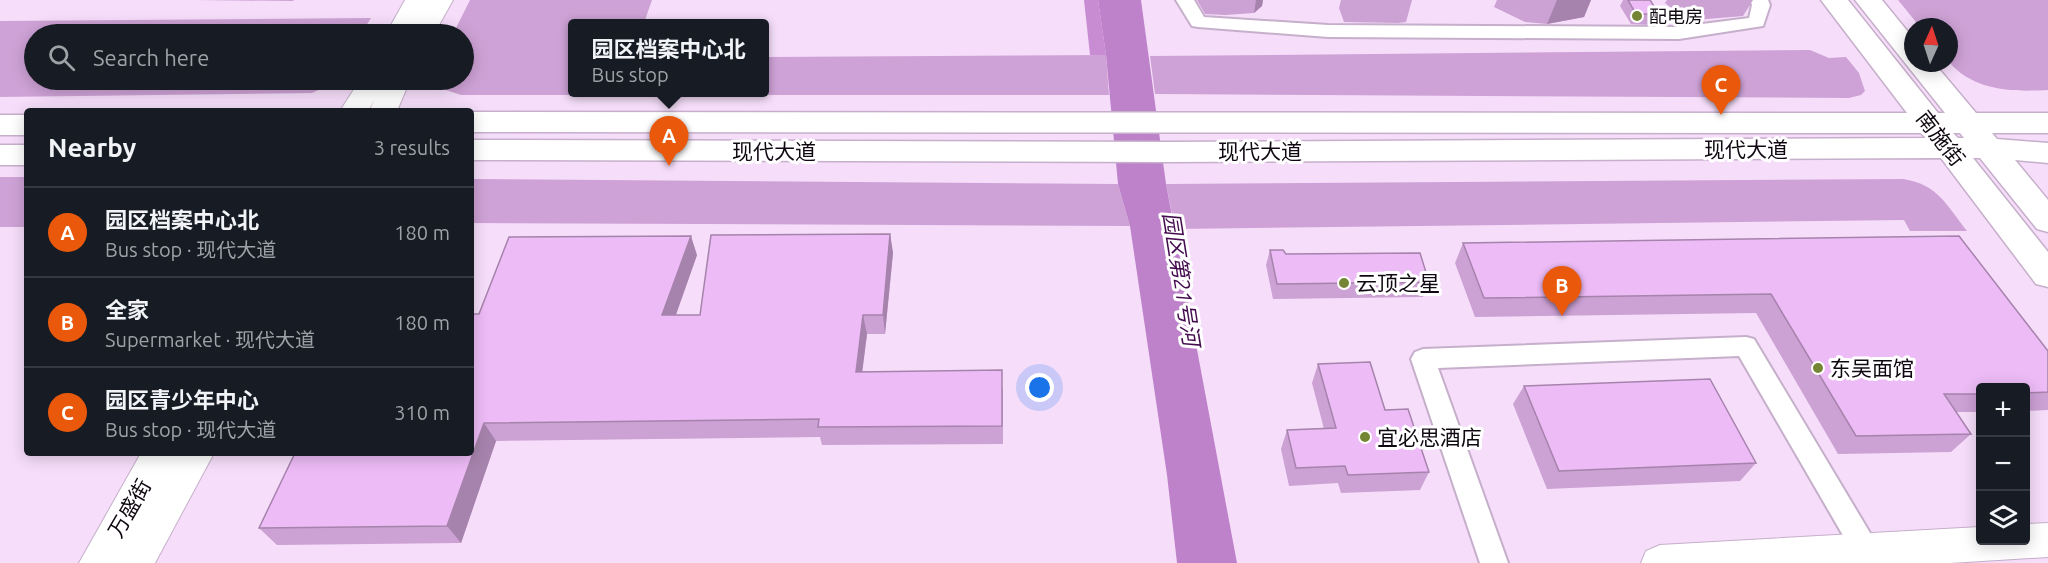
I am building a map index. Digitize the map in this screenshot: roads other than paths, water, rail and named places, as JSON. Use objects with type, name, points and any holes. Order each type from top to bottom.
[{"type":"main road","points":[[404,24],[417,0]]},
{"type":"main road","points":[[428,24],[441,0]]},
{"type":"main road","name":"南施街","points":[[1834,0],[2048,275]]},
{"type":"main road","points":[[1868,0],[1904,45]]},
{"type":"main road","name":"南施街","points":[[1926,72],[2048,222]]},
{"type":"main road","points":[[356,108],[367,90]]},
{"type":"main road","points":[[384,108],[392,90]]},
{"type":"main road","name":"现代大道","points":[[474,122],[1966,121],[2048,123]]},
{"type":"main road","points":[[0,125],[24,125]]},
{"type":"main road","name":"现代大道","points":[[474,150],[1166,152],[1987,148],[2048,153]]},
{"type":"main road","points":[[0,155],[24,155]]},
{"type":"main road","name":"万盛街","points":[[98,563],[158,456]]},
{"type":"main road","name":"万盛街","points":[[135,563],[194,456]]},
{"type":"main road","points":[[1660,563],[1871,557],[2048,540]]},
{"type":"street","points":[[1185,0],[1198,22],[1319,31],[1667,33],[1757,22],[1761,5],[1759,0]]},
{"type":"street","points":[[1494,563],[1424,359],[1746,346],[1871,557]]},
{"type":"water","name":"园区第21号河","points":[[1098,0],[1141,0],[1166,184],[1237,563],[1177,563],[1167,475],[1130,226],[1118,184],[1106,55]]},
{"type":"place","name":"配电房","points":[[1637,16]]},
{"type":"place","name":"园区青少年中心","points":[[1721,115]]},
{"type":"place","name":"园区档案中心北","points":[[669,166]]},
{"type":"place","name":"云顶之星","points":[[1344,283]]},
{"type":"place","name":"全家","points":[[1562,316]]},
{"type":"place","name":"东吴面馆","points":[[1818,368]]},
{"type":"place","name":"宜必思酒店","points":[[1365,437]]}]
